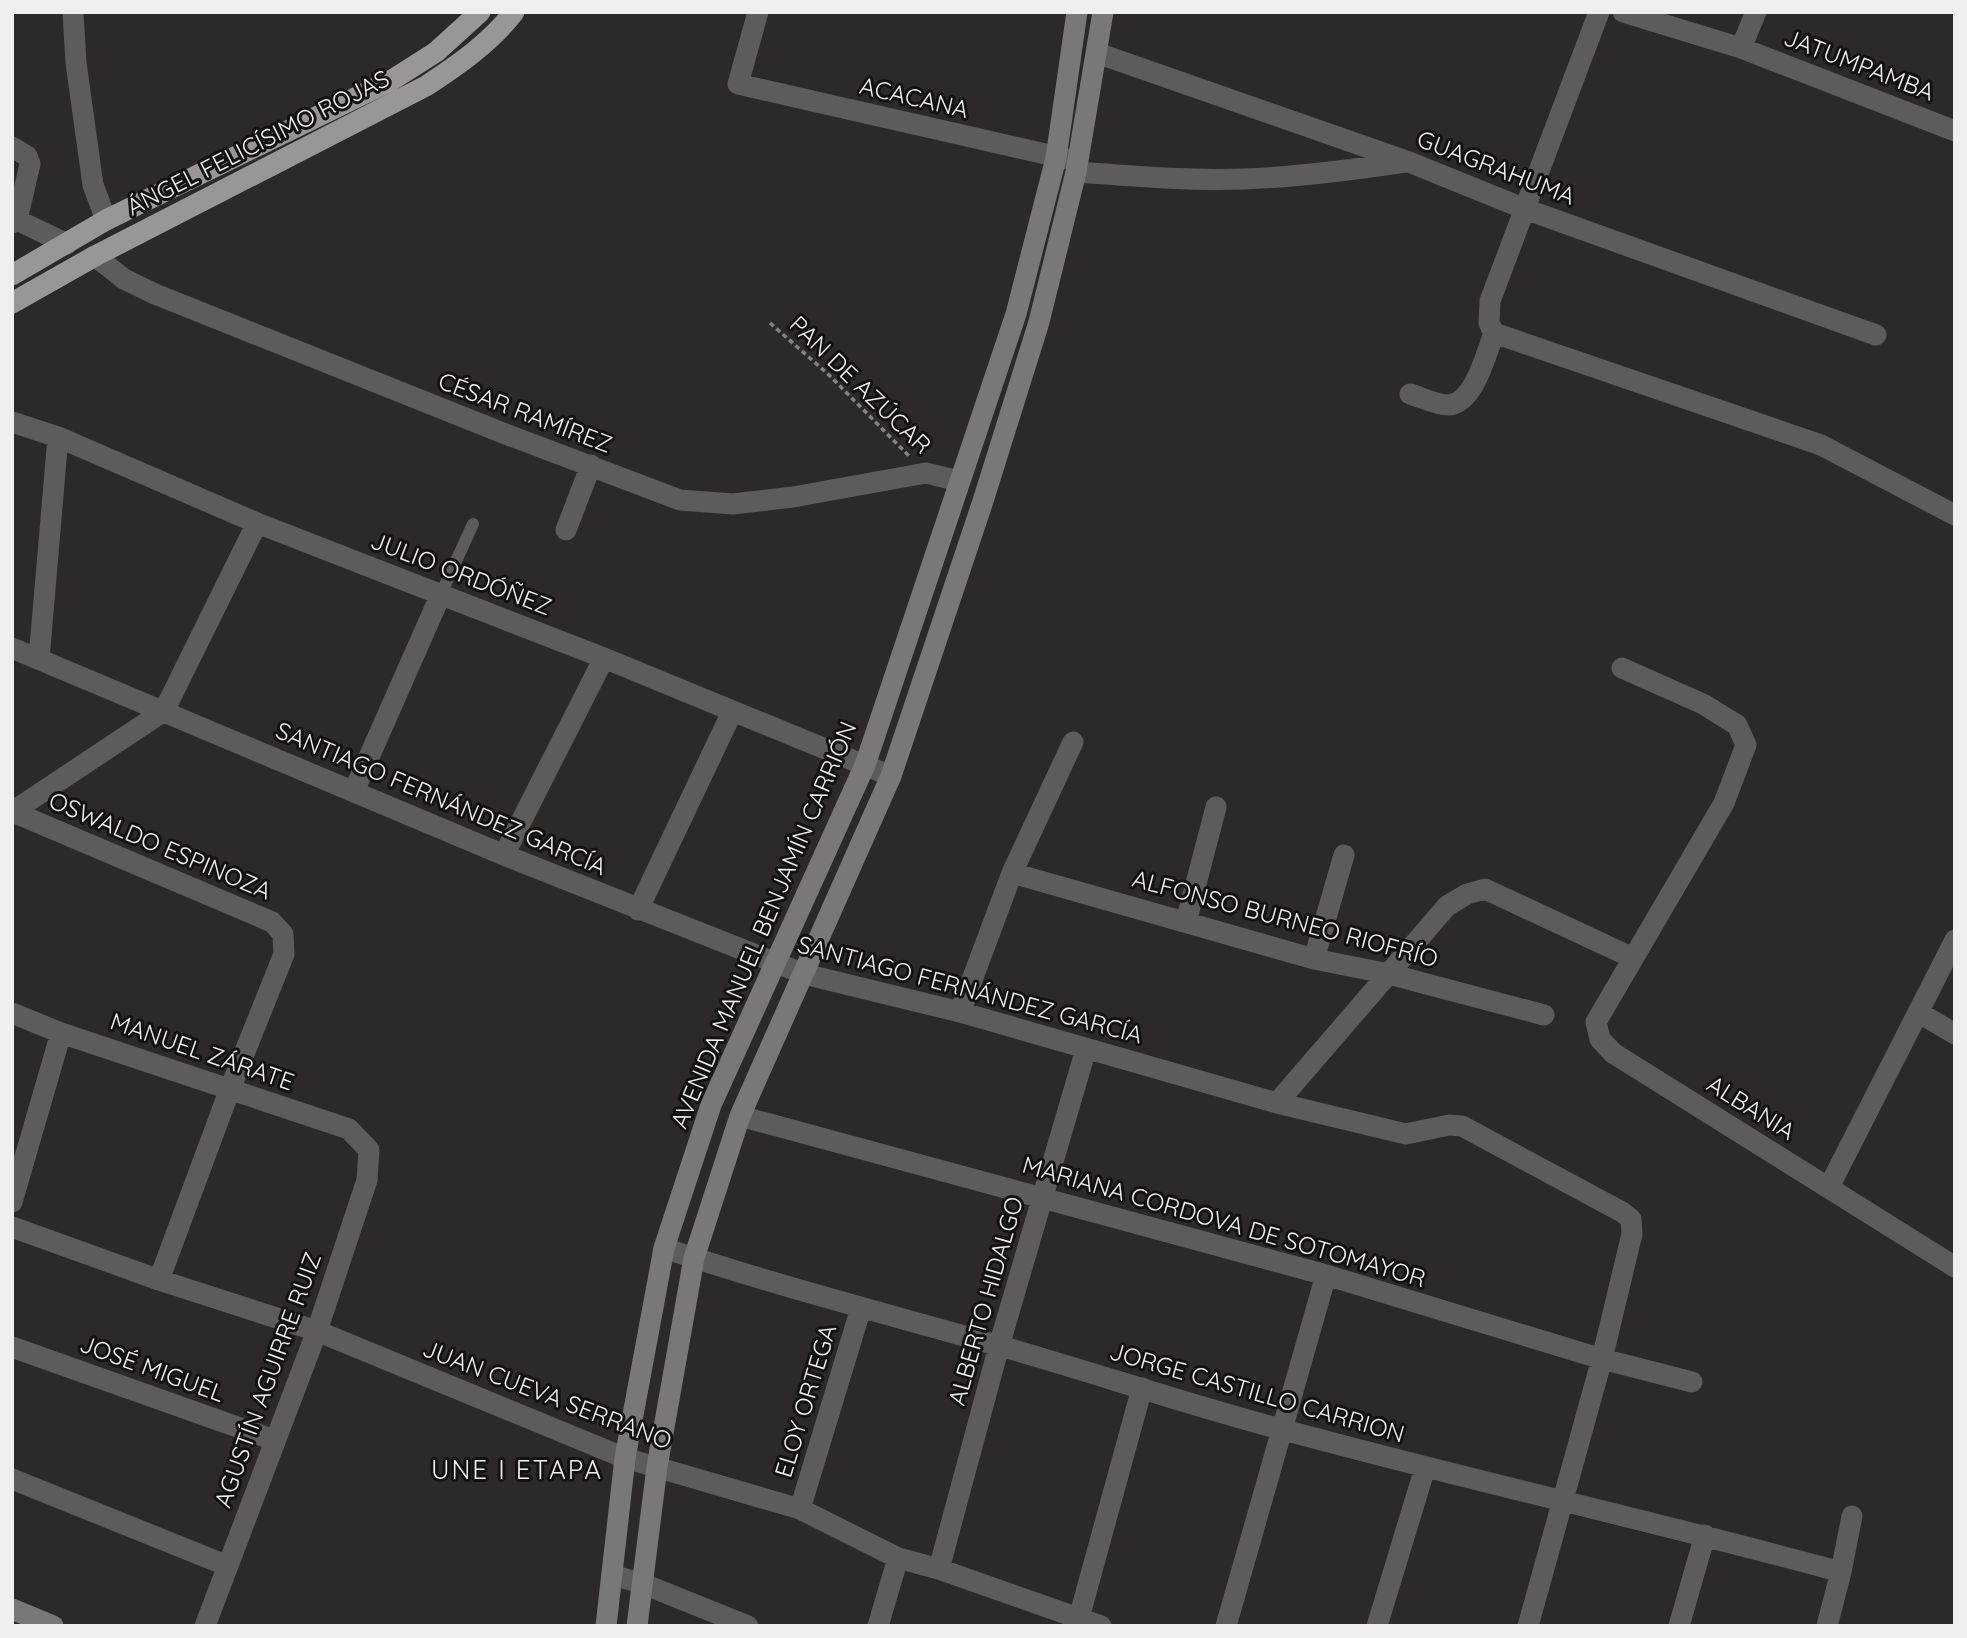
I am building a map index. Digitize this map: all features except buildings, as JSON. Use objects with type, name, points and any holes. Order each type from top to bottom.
[{"type":"highway","name":"ÁNGEL FELICÍSIMO ROJAS","points":[[12,275],[106,220],[392,80],[436,52],[480,12]]},
{"type":"highway","name":"ÁNGEL FELICÍSIMO ROJAS","points":[[12,303],[96,256],[426,86],[457,66],[514,12]]},
{"type":"main road","name":"AVENIDA MANUEL BENJAMÍN CARRIÓN","points":[[606,1626],[625,1458],[664,1248],[711,1105],[865,765],[1016,314],[1056,158],[1077,12]]},
{"type":"main road","points":[[636,1626],[657,1467],[694,1258],[740,1116],[891,776],[983,501],[1039,322],[1077,166],[1103,12]]},
{"type":"main road","points":[[12,1609],[53,1626]]},
{"type":"street","points":[[73,12],[76,63],[93,184],[106,220]]},
{"type":"street","name":"ACACANA","points":[[758,12],[738,84],[1056,158],[1077,166],[1159,178],[1243,179],[1326,173],[1409,162]]},
{"type":"street","points":[[1600,12],[1490,301],[1489,323],[1494,334],[1821,445],[1955,514]]},
{"type":"street","name":"JATUMPAMBA","points":[[1623,12],[1741,48],[1955,131]]},
{"type":"street","points":[[1741,48],[1756,12]]},
{"type":"street","name":"GUAGRAHUMA","points":[[1097,53],[1409,162],[1525,209],[1876,335]]},
{"type":"street","points":[[12,147],[27,156],[30,164],[14,222],[67,244]]},
{"type":"street","name":"CÉSAR RAMÍREZ","points":[[96,256],[124,279],[155,294],[316,360],[680,500],[733,504],[793,497],[926,473],[960,481]]},
{"type":"street","points":[[1410,394],[1448,405],[1460,401],[1469,394],[1494,334]]},
{"type":"street","name":"JULIO ORDÓÑEZ","points":[[12,422],[58,437],[257,523],[604,658],[891,776]]},
{"type":"street","points":[[39,659],[58,437]]},
{"type":"street","points":[[566,530],[591,466]]},
{"type":"street","points":[[13,812],[164,710],[257,523]]},
{"type":"street","points":[[354,791],[441,594]]},
{"type":"street","name":"SANTIAGO FERNÁNDEZ GARCÍA","points":[[12,648],[505,856],[804,974],[960,1012],[1277,1103],[1406,1134],[1450,1125],[1462,1126],[1631,1219],[1632,1234],[1602,1360]]},
{"type":"street","points":[[505,856],[604,658]]},
{"type":"street","name":"ALBANIA","points":[[1622,668],[1703,704],[1737,725],[1746,745],[1724,803],[1596,1022],[1600,1039],[1613,1053],[1955,1267]]},
{"type":"street","points":[[638,910],[732,712]]},
{"type":"street","points":[[960,1012],[1012,873],[1073,742]]},
{"type":"street","points":[[1186,922],[1216,807]]},
{"type":"street","name":"OSWALDO ESPINOZA","points":[[13,812],[272,922],[283,934],[284,954],[230,1089]]},
{"type":"street","points":[[1314,959],[1344,855]]},
{"type":"street","name":"ALFONSO BURNEO RIOFRÍO","points":[[1012,873],[1314,959],[1389,974],[1544,1015]]},
{"type":"street","points":[[1277,1103],[1447,905],[1466,894],[1485,889],[1633,958]]},
{"type":"street","points":[[1829,1187],[1955,940]]},
{"type":"street","points":[[1918,1012],[1955,1034]]},
{"type":"street","name":"MANUEL ZÁRATE","points":[[12,1013],[61,1033],[349,1129],[369,1150]]},
{"type":"street","points":[[12,1202],[61,1033]]},
{"type":"street","name":"ALBERTO HIDALGO","points":[[939,1569],[999,1346],[1086,1049]]},
{"type":"street","points":[[159,1280],[230,1089]]},
{"type":"street","name":"MARIANA CORDOVA DE SOTOMAYOR","points":[[740,1116],[1326,1275],[1602,1360],[1692,1382]]},
{"type":"street","name":"AGUSTÍN AGUIRRE RUIZ","points":[[205,1626],[317,1331],[367,1180],[369,1150]]},
{"type":"street","name":"JUAN CUEVA SERRANO","points":[[12,1227],[159,1280],[317,1331],[625,1458],[800,1509],[898,1558],[939,1569],[1101,1626]]},
{"type":"street","name":"JORGE CASTILLO CARRION","points":[[664,1248],[1283,1430],[1425,1468],[1706,1535],[1842,1572]]},
{"type":"street","points":[[1226,1626],[1326,1275]]},
{"type":"street","name":"ELOY ORTEGA","points":[[800,1509],[861,1308]]},
{"type":"street","name":"JOSÉ MIGUEL","points":[[12,1347],[274,1440]]},
{"type":"street","points":[[1528,1626],[1602,1360]]},
{"type":"street","points":[[1079,1618],[1142,1388]]},
{"type":"street","points":[[1377,1626],[1425,1468]]},
{"type":"street","points":[[12,1479],[228,1566]]},
{"type":"street","points":[[1827,1626],[1842,1572],[1852,1516]]},
{"type":"street","points":[[1679,1626],[1706,1535]]},
{"type":"street","points":[[878,1626],[898,1558]]},
{"type":"street","points":[[612,1575],[641,1583],[748,1626]]},
{"type":"lane","points":[[441,594],[473,524]]},
{"type":"path","name":"PAN DE AZÚCAR","points":[[770,323],[829,375],[926,473]]},
{"type":"district","name":"UNE I ETAPA","points":[[517,1470]]}]
